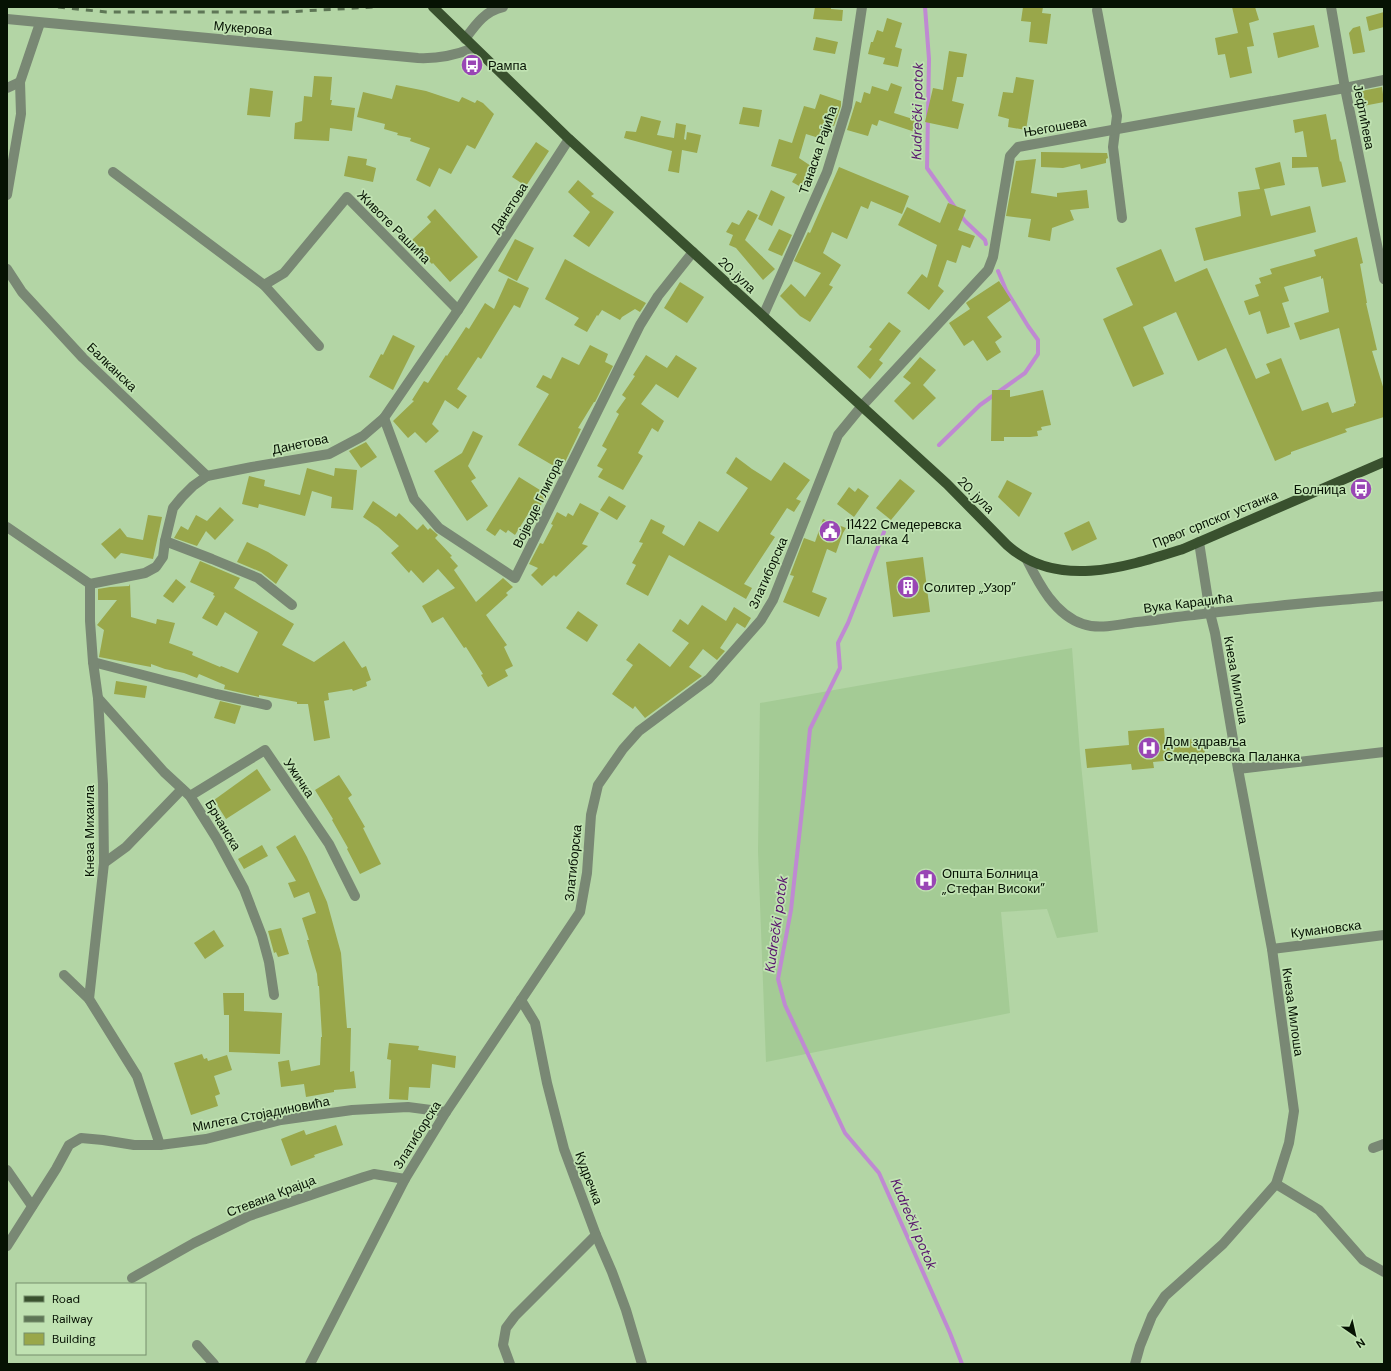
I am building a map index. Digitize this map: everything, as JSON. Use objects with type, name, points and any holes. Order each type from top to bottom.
[{"type":"main road","name":"20. јула","points":[[433,7],[569,139],[947,484],[1007,545],[1026,560]]},
{"type":"main road","name":"Првог српског устанка","points":[[1026,560],[1045,568],[1081,572],[1108,569],[1153,558],[1183,549],[1384,462]]},
{"type":"street","points":[[465,39],[484,16],[491,11],[503,7]]},
{"type":"street","name":"Танаска Рајића","points":[[763,316],[827,172],[847,107],[862,7]]},
{"type":"street","name":"Јефтићева","points":[[1331,7],[1345,88],[1384,279]]},
{"type":"street","points":[[1097,10],[1117,116],[1113,147],[1122,218]]},
{"type":"street","name":"Мукерова","points":[[7,19],[418,58],[440,58],[462,53],[474,48]]},
{"type":"street","points":[[7,195],[21,114],[20,82],[40,22]]},
{"type":"street","name":"Његошева","points":[[861,407],[988,270],[993,257],[1010,156],[1018,147],[1384,80]]},
{"type":"street","points":[[7,88],[20,82]]},
{"type":"street","name":"Данетова","points":[[90,584],[144,574],[156,567],[163,557],[165,541],[173,508],[193,486],[207,476],[329,454],[363,436],[384,418],[458,310],[569,139]]},
{"type":"street","points":[[113,172],[264,285],[319,346]]},
{"type":"street","name":"Животе Рашића","points":[[264,285],[284,272],[347,197],[458,310]]},
{"type":"street","name":"Војводе Глигора","points":[[384,418],[414,499],[438,528],[515,578],[640,325],[658,296],[693,252]]},
{"type":"street","name":"Балканска","points":[[7,269],[22,292],[84,358],[207,476]]},
{"type":"street","name":"Златиборска","points":[[310,1364],[405,1179],[446,1112],[580,912],[587,873],[591,815],[598,785],[623,749],[639,731],[709,679],[761,620],[773,600],[838,435],[861,407]]},
{"type":"street","points":[[7,528],[90,584],[90,621],[93,662],[216,694],[268,705]]},
{"type":"street","points":[[165,541],[258,578],[292,605]]},
{"type":"street","name":"Кнеза Милоша","points":[[1135,1364],[1140,1346],[1152,1316],[1165,1296],[1223,1244],[1276,1184],[1289,1143],[1294,1111],[1272,949],[1238,769],[1215,633],[1210,613],[1199,542]]},
{"type":"street","name":"Вука Караџића","points":[[1026,560],[1048,596],[1068,615],[1084,624],[1107,626],[1210,613],[1384,596]]},
{"type":"street","name":"Кнеза Михаила","points":[[89,999],[104,863],[98,698],[93,662]]},
{"type":"street","name":"Брчанска","points":[[98,698],[164,772],[190,796],[217,839],[244,889],[262,936],[269,962],[274,995]]},
{"type":"street","name":"Ужичка","points":[[190,796],[265,750],[329,844],[355,896]]},
{"type":"street","points":[[1238,769],[1384,752]]},
{"type":"street","points":[[104,863],[126,847],[182,789]]},
{"type":"street","name":"Кумановска","points":[[1272,949],[1384,934]]},
{"type":"street","points":[[64,975],[89,999],[137,1076],[160,1145]]},
{"type":"street","name":"Кудречка","points":[[521,1000],[535,1023],[547,1083],[564,1149],[626,1310],[642,1364]]},
{"type":"street","name":"Милета Стојадиновића","points":[[32,1206],[69,1145],[81,1138],[134,1145],[160,1145],[206,1139],[281,1120],[352,1110],[408,1107],[446,1112]]},
{"type":"street","points":[[1373,1148],[1384,1144]]},
{"type":"street","points":[[7,1170],[32,1206],[7,1246]]},
{"type":"street","name":"Стевана Крајца","points":[[132,1278],[194,1243],[249,1216],[374,1174],[405,1179]]},
{"type":"street","points":[[1276,1184],[1319,1210],[1363,1260],[1384,1272]]},
{"type":"street","points":[[510,1364],[503,1345],[506,1328],[515,1316],[596,1235]]},
{"type":"street","points":[[197,1344],[214,1364]]},
{"type":"shaded area","name":"Општа Болница „Стефан Високи”","points":[[1072,648],[1080,754],[1098,932],[1057,938],[1047,909],[1001,912],[1010,1013],[766,1062],[758,851],[760,703]]},
{"type":"building","points":[[815,7],[831,7],[831,9],[843,10],[842,21],[813,19]]},
{"type":"building","points":[[1023,7],[1043,7],[1042,13],[1051,14],[1047,44],[1029,42],[1031,22],[1021,21]]},
{"type":"building","points":[[1232,7],[1255,7],[1259,20],[1249,23],[1254,46],[1247,47],[1252,73],[1230,78],[1225,54],[1218,55],[1215,38],[1238,33]]},
{"type":"building","points":[[1384,12],[1384,27],[1369,31],[1366,17]]},
{"type":"building","points":[[887,18],[902,23],[895,47],[902,49],[898,67],[883,64],[885,58],[868,54],[871,42],[873,42],[877,30],[883,32]]},
{"type":"building","points":[[1314,25],[1319,47],[1278,58],[1273,33]]},
{"type":"building","points":[[1360,26],[1365,52],[1353,54],[1349,33],[1353,28]]},
{"type":"building","points":[[816,37],[838,42],[835,54],[813,50]]},
{"type":"building","points":[[949,51],[967,54],[963,77],[957,77],[952,101],[964,104],[958,129],[925,122],[933,88],[943,90]]},
{"type":"building","points":[[314,76],[332,77],[331,105],[355,108],[352,131],[330,128],[329,141],[294,139],[295,123],[302,121],[304,96],[312,97]]},
{"type":"building","points":[[1016,77],[1034,80],[1026,130],[1008,127],[1009,119],[998,116],[1003,92],[1013,93]]},
{"type":"building","points":[[891,83],[902,87],[894,113],[919,121],[915,132],[879,120],[877,126],[872,124],[868,136],[847,130],[856,101],[861,103],[864,92],[870,94],[872,86],[888,91]]},
{"type":"building","points":[[396,85],[426,91],[459,102],[462,97],[475,103],[477,100],[483,103],[494,114],[475,149],[467,145],[451,174],[439,168],[430,187],[416,180],[430,148],[410,141],[411,138],[397,135],[398,133],[384,129],[385,124],[357,117],[363,92],[392,99]]},
{"type":"building","points":[[1382,87],[1384,102],[1358,107],[1356,92]]},
{"type":"building","points":[[250,88],[273,91],[270,117],[247,115]]},
{"type":"building","points":[[820,94],[841,101],[841,106],[834,126],[824,123],[819,138],[806,134],[799,158],[814,168],[801,187],[792,182],[797,174],[771,166],[779,139],[792,143],[804,106],[815,109]]},
{"type":"building","points":[[743,107],[762,110],[759,127],[739,124]]},
{"type":"building","points":[[1326,114],[1331,140],[1336,139],[1340,162],[1341,161],[1346,182],[1322,187],[1318,167],[1292,168],[1292,157],[1307,157],[1303,131],[1295,133],[1293,120]]},
{"type":"building","points":[[641,116],[661,121],[657,135],[674,138],[676,123],[686,125],[684,139],[686,140],[687,132],[701,135],[697,153],[682,150],[679,173],[668,171],[672,151],[624,138],[626,131],[636,132]]},
{"type":"building","points":[[536,142],[549,151],[526,186],[512,177]]},
{"type":"building","points":[[1041,152],[1107,153],[1108,158],[1106,159],[1106,163],[1081,169],[1080,164],[1063,168],[1041,167]]},
{"type":"building","points":[[348,156],[367,159],[366,165],[376,168],[373,182],[344,176]]},
{"type":"building","points":[[1036,159],[1031,193],[1057,197],[1057,193],[1087,190],[1089,208],[1070,210],[1074,220],[1052,228],[1050,241],[1028,237],[1031,219],[1006,216],[1016,161]]},
{"type":"building","points":[[1280,162],[1285,185],[1264,189],[1271,216],[1310,206],[1316,232],[1204,261],[1195,228],[1241,216],[1238,192],[1260,189],[1255,168]]},
{"type":"building","points":[[839,167],[909,196],[902,214],[871,201],[868,209],[861,206],[847,239],[832,232],[823,253],[841,265],[829,285],[833,287],[810,322],[800,316],[780,296],[791,284],[805,297],[821,273],[794,261],[808,232],[810,233]]},
{"type":"building","points":[[578,180],[594,194],[591,196],[614,212],[589,247],[573,236],[590,212],[568,192]]},
{"type":"building","points":[[771,190],[785,197],[772,226],[758,219]]},
{"type":"building","points":[[948,203],[966,210],[958,230],[975,236],[970,248],[962,245],[956,263],[947,260],[938,286],[944,291],[929,310],[907,293],[922,274],[927,278],[937,245],[898,225],[907,207],[940,223]]},
{"type":"building","points":[[435,209],[478,257],[450,282],[433,263],[432,264],[425,257],[427,255],[412,240],[431,222],[427,217]]},
{"type":"building","points":[[748,210],[758,215],[745,240],[775,269],[763,280],[736,248],[729,245],[733,235],[726,232],[732,222],[739,225]]},
{"type":"building","points":[[779,229],[792,235],[782,256],[768,250]]},
{"type":"building","points":[[1357,237],[1363,263],[1360,264],[1366,303],[1377,350],[1372,351],[1384,390],[1384,417],[1345,429],[1347,432],[1291,452],[1291,454],[1275,461],[1226,348],[1198,361],[1176,312],[1143,327],[1164,374],[1133,387],[1103,319],[1133,305],[1116,268],[1161,249],[1175,282],[1207,268],[1256,379],[1270,373],[1266,364],[1281,358],[1302,411],[1328,402],[1332,413],[1354,406],[1356,403],[1339,328],[1300,340],[1294,323],[1329,312],[1323,278],[1321,279],[1321,276],[1284,287],[1289,301],[1282,303],[1290,327],[1267,334],[1260,311],[1249,315],[1244,301],[1259,296],[1255,285],[1261,283],[1259,278],[1272,274],[1270,269],[1316,256],[1314,250]]},
{"type":"building","points":[[515,239],[534,248],[517,281],[498,271]]},
{"type":"building","points":[[565,259],[646,303],[640,312],[635,309],[622,317],[620,320],[602,310],[598,316],[597,315],[587,332],[574,325],[579,318],[545,299]]},
{"type":"building","points":[[508,278],[529,288],[520,308],[514,305],[481,359],[478,357],[457,389],[467,396],[458,409],[445,400],[432,424],[439,431],[426,443],[415,432],[408,438],[393,421],[414,401],[412,400],[424,381],[428,383],[466,327],[469,329],[485,303],[494,309]]},
{"type":"building","points":[[999,281],[1011,300],[987,317],[1002,337],[995,342],[1001,352],[987,361],[973,340],[964,346],[949,323],[970,309],[966,303],[967,302]]},
{"type":"building","points":[[680,282],[704,297],[687,323],[664,308]]},
{"type":"building","points":[[889,322],[901,331],[879,360],[883,363],[870,379],[857,367],[872,349],[869,347]]},
{"type":"building","points":[[393,335],[415,346],[393,390],[369,377],[381,354],[383,355]]},
{"type":"building","points":[[590,345],[608,354],[605,362],[613,366],[595,402],[578,428],[581,429],[565,462],[563,461],[559,469],[518,445],[549,394],[536,387],[543,375],[551,379],[562,357],[579,365]]},
{"type":"building","points":[[646,355],[667,368],[676,355],[697,368],[678,398],[656,384],[641,404],[664,421],[658,432],[652,428],[638,453],[643,456],[623,490],[598,477],[603,469],[597,466],[607,449],[602,446],[619,414],[616,412],[626,398],[622,395],[635,376],[633,375]]},
{"type":"building","points":[[920,357],[936,370],[923,385],[936,398],[913,420],[894,401],[911,383],[903,377]]},
{"type":"building","points":[[992,390],[1010,390],[1010,397],[1043,390],[1051,425],[1041,427],[1042,430],[1037,431],[1038,436],[1004,437],[1004,441],[991,441]]},
{"type":"building","points":[[473,431],[483,436],[468,466],[476,478],[471,481],[488,506],[467,521],[434,471],[462,453]]},
{"type":"building","points":[[366,442],[377,457],[361,468],[349,451]]},
{"type":"building","points":[[736,457],[771,481],[784,462],[810,480],[796,499],[801,501],[794,512],[787,508],[770,534],[775,537],[744,584],[752,588],[746,599],[669,555],[648,596],[626,584],[636,565],[632,563],[643,543],[639,542],[651,519],[665,526],[662,533],[684,546],[699,521],[718,532],[748,488],[726,473]]},
{"type":"building","points":[[307,468],[334,476],[335,468],[357,470],[353,510],[331,508],[332,497],[312,491],[305,516],[259,504],[258,508],[242,504],[249,476],[265,480],[264,486],[300,495]]},
{"type":"building","points":[[519,477],[548,495],[538,509],[533,506],[515,535],[508,530],[506,533],[500,529],[495,536],[486,530]]},
{"type":"building","points":[[900,479],[915,491],[891,520],[876,508]]},
{"type":"building","points":[[1007,480],[1032,493],[1019,517],[998,497]]},
{"type":"building","points":[[849,487],[855,492],[858,488],[869,496],[854,517],[837,504]]},
{"type":"building","points":[[609,496],[626,506],[617,520],[600,510]]},
{"type":"building","points":[[373,501],[396,517],[399,513],[417,530],[423,524],[428,530],[430,528],[438,535],[435,538],[452,556],[450,557],[458,566],[454,570],[476,602],[503,578],[513,587],[506,593],[508,595],[486,615],[507,645],[504,647],[513,666],[505,670],[508,676],[488,687],[481,675],[483,674],[466,647],[464,648],[443,617],[432,623],[422,606],[455,588],[438,569],[423,583],[411,570],[409,573],[391,553],[399,546],[378,527],[363,517]]},
{"type":"building","points":[[580,503],[599,513],[582,544],[588,546],[556,577],[554,575],[542,586],[531,575],[538,568],[529,564],[540,543],[543,544],[553,525],[551,524],[557,512],[566,517],[568,513],[573,516]]},
{"type":"building","points":[[220,507],[234,520],[215,540],[206,531],[197,546],[174,538],[181,526],[188,530],[196,515],[207,521]]},
{"type":"building","points":[[148,515],[162,517],[153,559],[121,553],[115,559],[101,544],[120,528],[127,537],[143,540]]},
{"type":"building","points":[[823,519],[846,528],[836,553],[827,549],[812,592],[827,598],[819,617],[783,602],[794,576],[790,575],[804,538],[815,542]]},
{"type":"building","points":[[1089,521],[1097,539],[1072,551],[1064,533]]},
{"type":"building","points":[[247,542],[268,552],[288,565],[276,584],[261,572],[237,562]]},
{"type":"building","name":"Солитер „Узор”","points":[[923,557],[930,612],[893,617],[886,562]]},
{"type":"building","points":[[200,561],[240,578],[234,588],[294,624],[282,645],[314,662],[344,641],[362,668],[366,666],[371,680],[366,682],[367,686],[353,691],[352,689],[328,693],[329,700],[324,701],[330,738],[314,741],[308,704],[297,704],[297,702],[259,695],[259,697],[224,689],[225,685],[199,674],[197,678],[151,664],[151,667],[99,657],[104,630],[97,625],[117,600],[98,600],[98,589],[129,586],[130,584],[131,617],[156,624],[157,619],[175,623],[169,643],[193,652],[192,655],[238,673],[258,632],[225,612],[217,626],[202,618],[215,596],[213,595],[214,593],[190,582]]},
{"type":"building","points":[[176,579],[186,587],[173,603],[163,596]]},
{"type":"building","points":[[702,605],[726,621],[734,607],[751,618],[745,628],[737,623],[720,648],[725,651],[717,660],[703,649],[689,667],[702,676],[645,718],[635,706],[633,709],[612,694],[633,665],[626,660],[639,643],[670,667],[689,643],[672,631],[680,619],[688,625]]},
{"type":"building","points":[[578,611],[598,625],[587,642],[566,628]]},
{"type":"building","points":[[116,681],[147,686],[145,698],[114,694]]},
{"type":"building","points":[[220,701],[241,706],[235,724],[214,718]]},
{"type":"building","name":"Дом здравља Смедеревска Паланка","points":[[1164,728],[1165,742],[1204,738],[1205,757],[1153,762],[1154,768],[1132,770],[1131,764],[1087,768],[1085,749],[1129,745],[1128,731]]},
{"type":"building","points":[[257,769],[271,790],[226,819],[214,800]]},
{"type":"building","points":[[339,775],[352,795],[348,798],[365,827],[363,828],[381,864],[360,874],[347,849],[348,848],[332,820],[333,819],[315,790]]},
{"type":"building","points":[[295,835],[307,857],[327,902],[341,953],[347,1028],[351,1028],[350,1072],[354,1071],[356,1088],[334,1090],[334,1092],[306,1097],[304,1084],[281,1087],[278,1062],[289,1060],[291,1071],[320,1065],[322,1037],[319,986],[307,940],[309,940],[302,918],[316,913],[309,892],[294,898],[288,883],[296,881],[276,847]]},
{"type":"building","points":[[262,845],[268,856],[244,869],[238,859]]},
{"type":"building","points":[[281,928],[289,954],[278,957],[276,952],[274,953],[268,931]]},
{"type":"building","points":[[214,930],[224,946],[205,959],[194,943]]},
{"type":"building","points":[[223,993],[244,993],[244,1011],[282,1013],[280,1054],[229,1052],[229,1015],[224,1015]]},
{"type":"building","points":[[389,1043],[419,1046],[418,1050],[456,1056],[455,1068],[432,1064],[430,1088],[409,1087],[408,1100],[389,1099],[391,1060],[387,1059]]},
{"type":"building","points":[[202,1054],[204,1059],[207,1058],[208,1061],[227,1055],[232,1070],[214,1076],[220,1094],[215,1096],[218,1106],[191,1115],[174,1063]]},
{"type":"building","points":[[336,1125],[343,1145],[314,1155],[315,1157],[291,1166],[281,1139],[304,1130],[306,1135]]},
{"type":"waterway","name":"Kudrečki potok","points":[[925,7],[929,59],[927,168],[956,209]]},
{"type":"waterway","name":"Kudrečki potok","points":[[960,215],[985,240],[986,244]]},
{"type":"waterway","name":"Kudrečki potok","points":[[939,445],[980,405],[1025,373],[1038,354],[1038,340],[1006,290],[998,271]]},
{"type":"waterway","name":"Kudrečki potok","points":[[884,532],[848,623],[838,643],[840,668],[810,729],[791,910],[778,979],[785,1005],[845,1133],[879,1173],[950,1333],[962,1364]]},
{"type":"railway","points":[[58,7],[106,12],[285,12],[374,7]]},
{"type":"place","name":"Рампа","points":[[472,65]]},
{"type":"place","name":"Болница","points":[[1361,489]]},
{"type":"place","name":"11422 Смедеревска Паланка 4","points":[[830,531]]},
{"type":"place","name":"Солитер „Узор”","points":[[908,587]]},
{"type":"place","name":"Дом здравља Смедеревска Паланка","points":[[1149,748]]},
{"type":"place","name":"Општа Болница „Стефан Високи”","points":[[926,880]]}]
